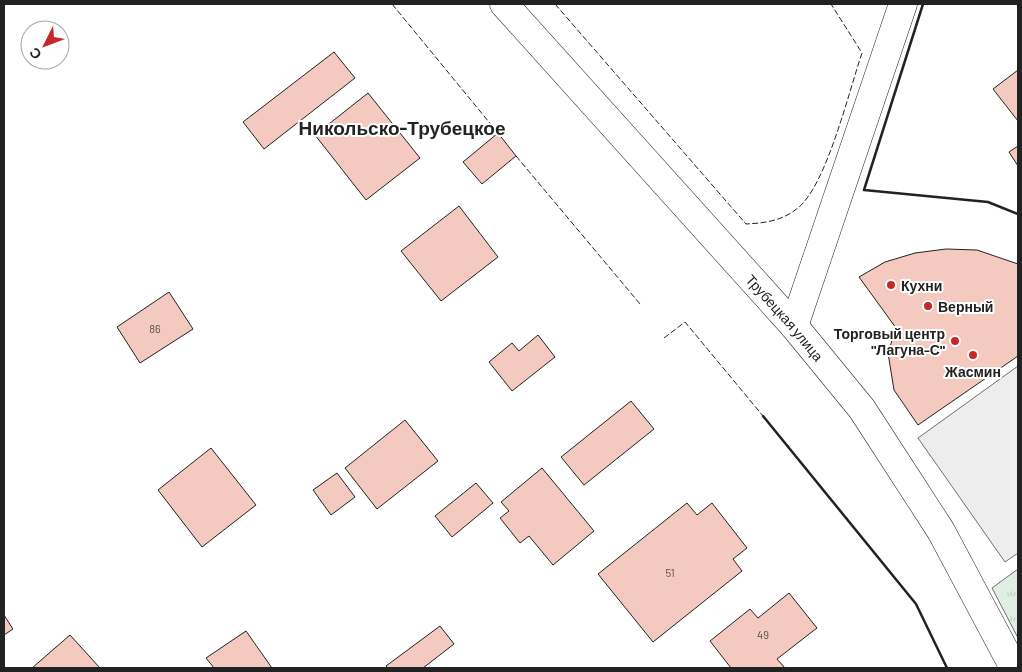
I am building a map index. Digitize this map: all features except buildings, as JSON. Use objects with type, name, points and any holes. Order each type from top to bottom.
[{"type":"main road","name":"Трубецкая улица","points":[[504,4],[794,326],[862,410],[941,531],[1014,668]]},
{"type":"main road","points":[[794,326],[903,4]]},
{"type":"green space","points":[[1018,569],[1018,638],[992,588]]},
{"type":"shaded area","points":[[1018,366],[1018,553],[1005,562],[918,438]]},
{"type":"fence","points":[[392,4],[498,133]]},
{"type":"fence","points":[[555,4],[746,224],[767,222],[793,212],[809,195],[828,158],[862,53],[831,4]]},
{"type":"fence","points":[[516,156],[640,304]]},
{"type":"fence","points":[[664,338],[685,322],[763,416]]},
{"type":"wall","points":[[923,4],[864,190],[988,202],[1018,214]]},
{"type":"wall","points":[[763,416],[916,604],[947,668]]},
{"type":"place","name":"Кухни","points":[[891,285]]},
{"type":"place","name":"Верный","points":[[928,306]]},
{"type":"place","name":"Торговый центр \"Лагуна-С\"","points":[[955,341]]},
{"type":"place","name":"Жасмин","points":[[973,355]]},
{"type":"district","name":"Никольско-Трубецкое","points":[[402,127]]}]
